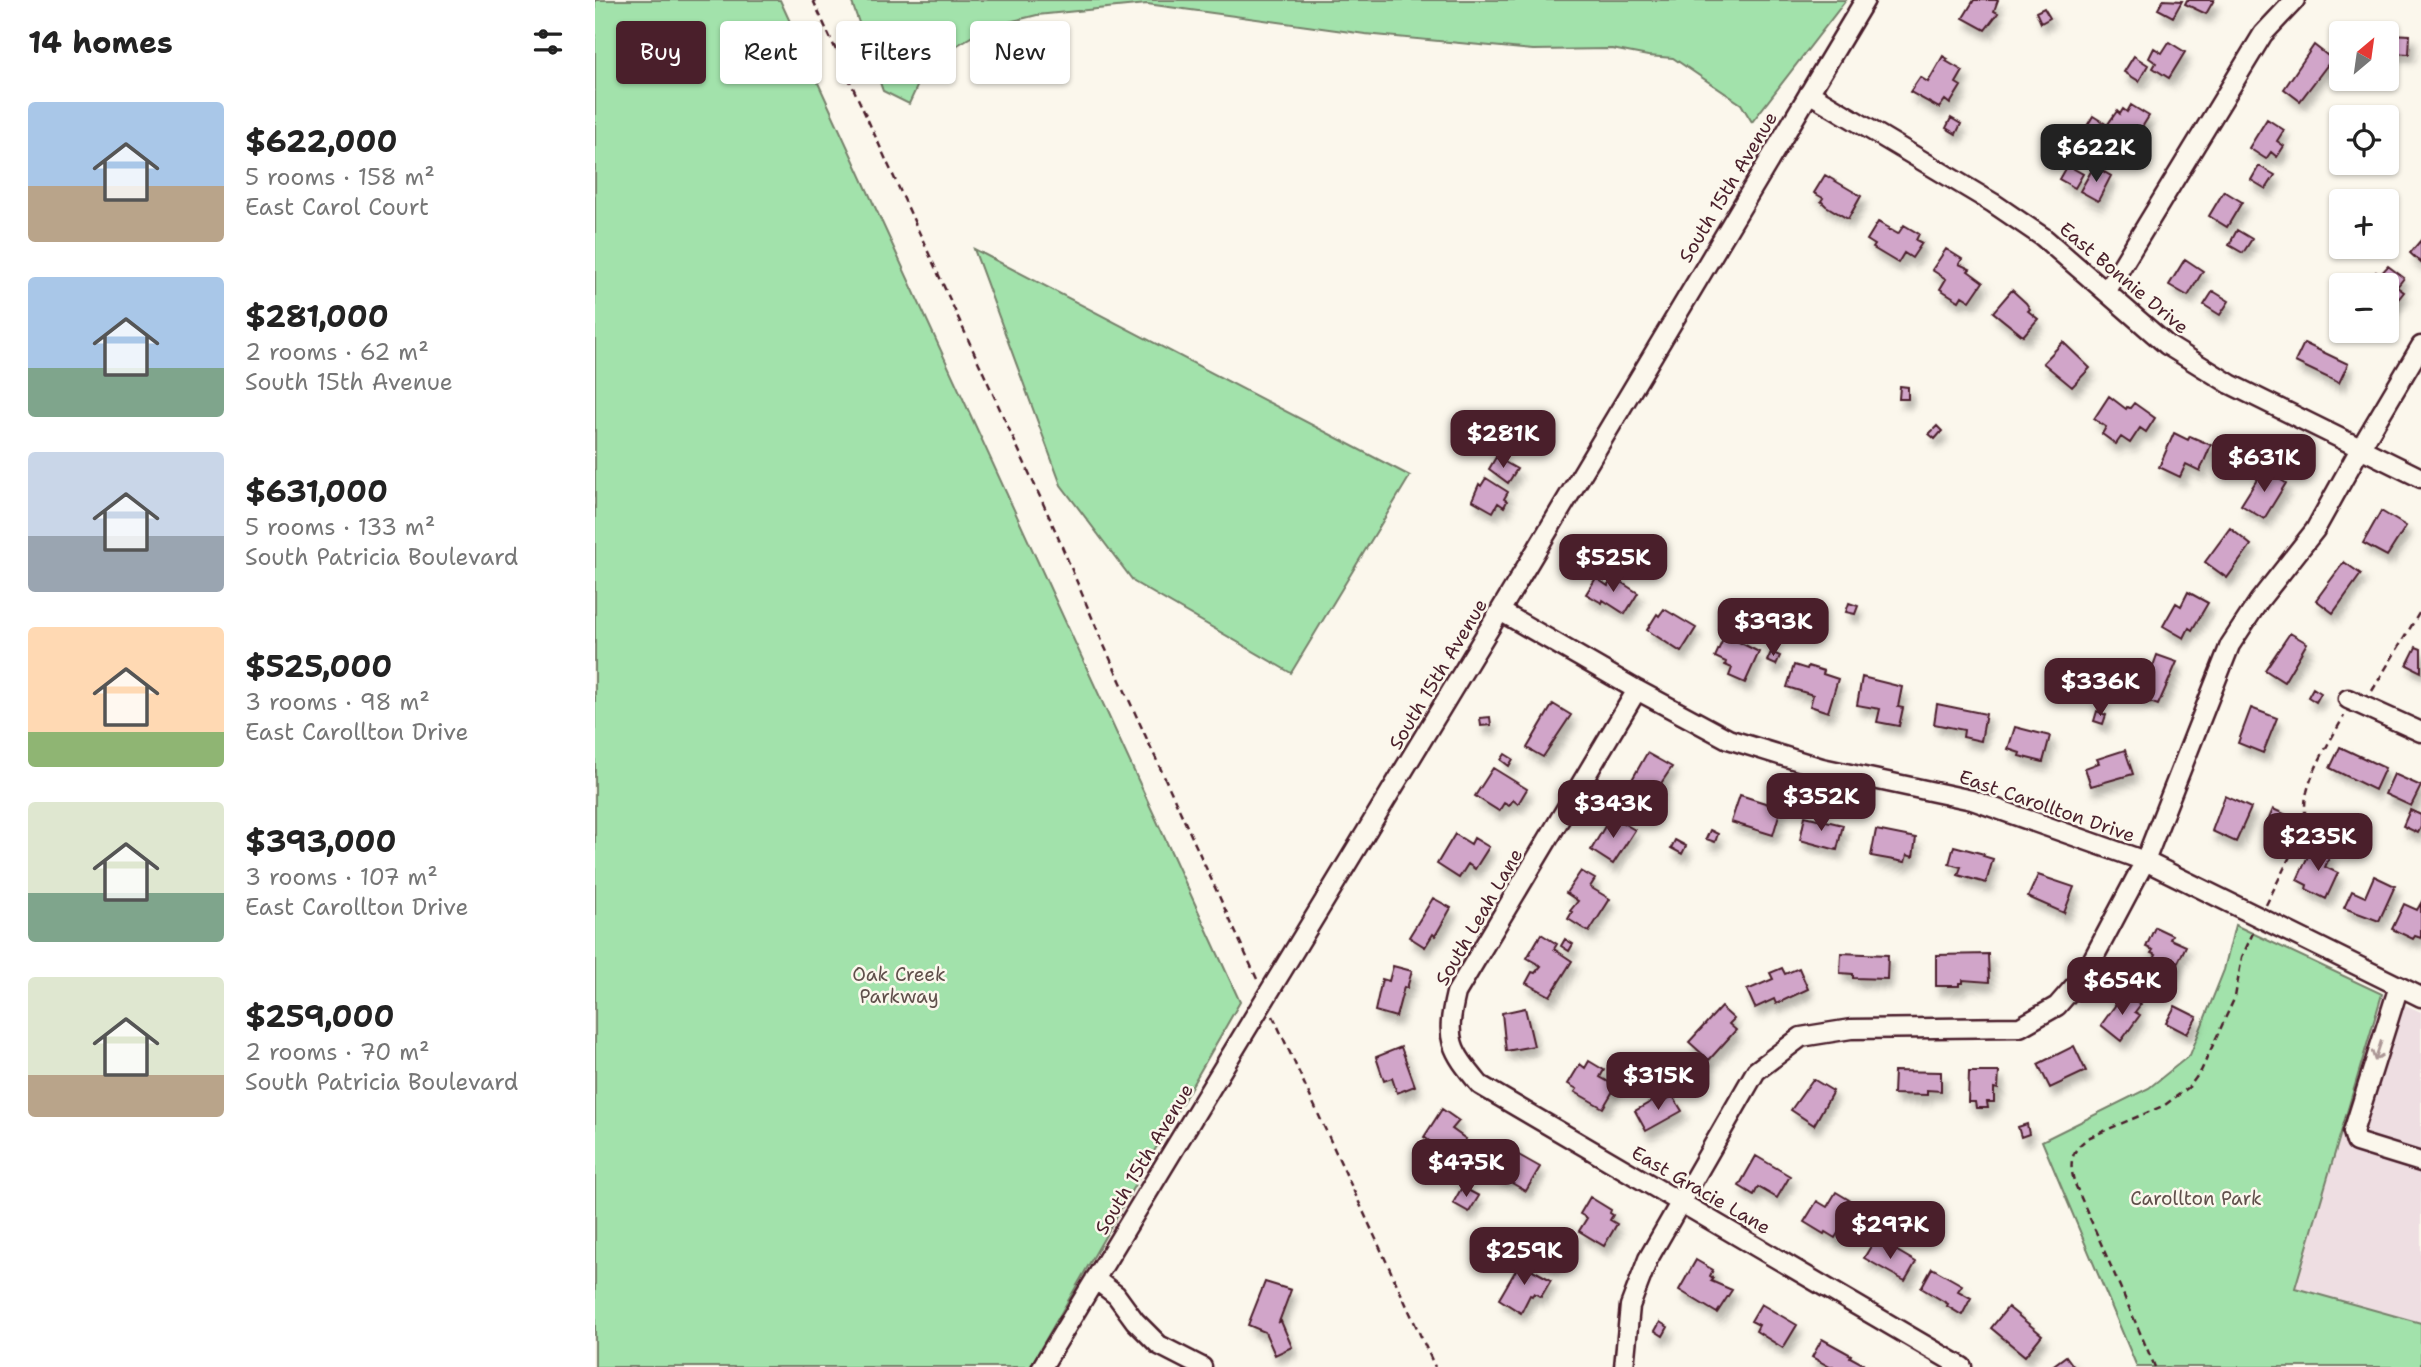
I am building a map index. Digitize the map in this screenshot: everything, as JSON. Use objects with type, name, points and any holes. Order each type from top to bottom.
[{"type":"street","name":"South 15th Avenue","points":[[1042,1367],[1500,611],[1865,0]]},
{"type":"street","points":[[2106,292],[2263,34],[2295,0]]},
{"type":"street","name":"East Bonnie Drive","points":[[1809,93],[1993,202],[2043,237],[2167,345],[2230,384],[2421,478]]},
{"type":"street","points":[[1624,1367],[1630,1307],[1648,1259],[1756,1071],[1801,1037],[1851,1029],[2020,1027],[2057,1006],[2085,974],[2145,861],[2230,645],[2259,601],[2315,530],[2421,346]]},
{"type":"street","name":"East Carollton Drive","points":[[1500,611],[1637,690],[1728,738],[1822,768],[1972,800],[2145,861],[2421,997]]},
{"type":"street","name":"South Leah Lane","points":[[1449,1023],[1456,993],[1637,690]]},
{"type":"street","points":[[2355,702],[2421,732]]},
{"type":"street","points":[[2399,986],[2353,1132],[2356,1142],[2421,1162]]},
{"type":"street","name":"East Gracie Lane","points":[[1449,1023],[1456,1057],[1480,1085],[1962,1367]]},
{"type":"street","points":[[1095,1279],[1116,1295],[1135,1321],[1159,1345],[1202,1367]]},
{"type":"path","points":[[813,0],[1261,986]]},
{"type":"path","points":[[2155,1367],[2075,1184],[2070,1168],[2071,1159],[2081,1143],[2090,1137],[2165,1105],[2189,1087],[2201,1071],[2235,997],[2242,957],[2303,830],[2307,790],[2355,702],[2421,610]]},
{"type":"path","points":[[1271,1010],[1435,1367]]},
{"type":"shaded area","points":[[2382,994],[2421,1012],[2421,1323],[2294,1288]]},
{"type":"green space","name":"Oak Creek Parkway","points":[[595,0],[780,0],[790,21],[720,21],[720,84],[819,84],[1240,1002],[1030,1367],[595,1367]]},
{"type":"green space","points":[[851,0],[1846,0],[1752,122],[1741,104],[1673,58],[1612,49],[1533,50],[1365,34],[1147,4],[1037,15],[1012,21],[970,21],[970,38],[956,46],[956,21],[858,21]]},
{"type":"green space","points":[[881,84],[918,84],[909,104],[883,91]]},
{"type":"green space","points":[[974,249],[1410,476],[1291,673],[1134,582],[1061,485]]},
{"type":"green space","name":"Carollton Park","points":[[2235,925],[2382,994],[2295,1288],[2421,1323],[2421,1367],[2137,1367],[2042,1141],[2149,1088],[2190,1055],[2224,970]]},
{"type":"building","points":[[1974,0],[1998,0],[1994,11],[1998,13],[1985,30],[1963,18]]},
{"type":"building","points":[[2163,0],[2182,1],[2173,17],[2158,9]]},
{"type":"building","points":[[2187,0],[2214,0],[2206,14],[2185,4]]},
{"type":"building","points":[[2044,8],[2050,18],[2041,23],[2036,12]]},
{"type":"building","points":[[2399,34],[2410,35],[2409,54],[2399,53]]},
{"type":"building","points":[[2169,42],[2185,52],[2169,78],[2153,68],[2156,63],[2149,58],[2154,48],[2162,53]]},
{"type":"building","points":[[2314,45],[2329,57],[2329,63],[2300,101],[2284,89]]},
{"type":"building","points":[[1943,56],[1948,59],[1946,61],[1963,71],[1956,83],[1961,86],[1950,104],[1945,100],[1939,108],[1910,92],[1920,77],[1928,82]]},
{"type":"building","points":[[2134,56],[2148,65],[2139,81],[2124,72]]},
{"type":"building","points":[[2131,105],[2149,116],[2134,140],[2108,124],[2117,111],[2120,114],[2123,109],[2127,112]]},
{"type":"building","points":[[2093,116],[2109,126],[2096,146],[2081,136]]},
{"type":"building","points":[[1951,118],[1961,124],[1956,134],[1946,128]]},
{"type":"building","points":[[2267,119],[2284,130],[2277,141],[2284,146],[2277,157],[2271,152],[2266,159],[2249,148]]},
{"type":"building","points":[[2067,165],[2083,174],[2075,188],[2059,179]]},
{"type":"building","points":[[2094,166],[2111,176],[2098,201],[2080,191]]},
{"type":"building","points":[[2259,166],[2275,175],[2266,189],[2251,180]]},
{"type":"building","points":[[1825,175],[1861,196],[1848,219],[1826,206],[1821,201],[1823,198],[1814,193]]},
{"type":"building","points":[[2224,191],[2242,202],[2227,227],[2209,216]]},
{"type":"building","points":[[1878,222],[1898,234],[1904,225],[1919,234],[1916,240],[1922,243],[1912,258],[1904,253],[1898,263],[1873,248],[1875,245],[1867,240]]},
{"type":"building","points":[[2237,230],[2252,239],[2243,253],[2229,245]]},
{"type":"building","points":[[2421,240],[2421,263],[2410,253]]},
{"type":"building","points":[[1946,249],[1962,259],[1959,264],[1970,269],[1968,271],[1983,282],[1970,301],[1962,296],[1959,301],[1940,289],[1946,279],[1932,270]]},
{"type":"building","points":[[2185,259],[2203,271],[2188,296],[2169,285]]},
{"type":"building","points":[[2388,266],[2397,273],[2382,273]]},
{"type":"building","points":[[2012,290],[2026,303],[2030,309],[2028,311],[2038,319],[2023,336],[1993,312]]},
{"type":"building","points":[[2213,291],[2229,301],[2220,315],[2204,305]]},
{"type":"building","points":[[2063,342],[2090,368],[2072,387],[2043,363]]},
{"type":"building","points":[[2304,343],[2348,364],[2339,383],[2295,362]]},
{"type":"building","points":[[1900,386],[1908,387],[1908,399],[1899,399]]},
{"type":"building","points":[[2109,396],[2126,409],[2134,403],[2155,418],[2146,432],[2140,428],[2130,443],[2121,437],[2116,444],[2102,434],[2106,427],[2094,419]]},
{"type":"building","points":[[1937,426],[1942,431],[1935,439],[1929,434]]},
{"type":"building","points":[[2174,433],[2188,440],[2190,436],[2211,445],[2200,471],[2186,464],[2180,477],[2159,467]]},
{"type":"building","points":[[1496,457],[1517,469],[1508,483],[1489,469]]},
{"type":"building","points":[[2263,470],[2286,483],[2264,519],[2241,505]]},
{"type":"building","points":[[1486,478],[1508,492],[1504,507],[1498,503],[1493,512],[1472,500],[1479,484],[1481,486]]},
{"type":"building","points":[[2381,511],[2406,526],[2387,556],[2363,543]]},
{"type":"building","points":[[2230,528],[2251,545],[2227,578],[2205,562]]},
{"type":"building","points":[[2344,562],[2361,574],[2333,613],[2316,600]]},
{"type":"building","points":[[1613,577],[1638,593],[1625,614],[1603,600],[1602,603],[1586,594],[1596,578],[1608,586]]},
{"type":"building","points":[[2188,592],[2208,603],[2184,638],[2163,626],[2176,603],[2181,606]]},
{"type":"building","points":[[1849,603],[1858,606],[1855,614],[1846,612]]},
{"type":"building","points":[[1664,609],[1696,628],[1681,652],[1647,630],[1657,614],[1659,616]]},
{"type":"building","points":[[1739,620],[1744,622],[1744,632],[1739,634],[1734,632],[1732,627],[1734,622]]},
{"type":"building","points":[[2290,633],[2307,643],[2284,682],[2265,670]]},
{"type":"building","points":[[1725,635],[1759,652],[1745,683],[1729,676],[1732,668],[1715,657]]},
{"type":"building","points":[[2416,647],[2421,649],[2421,672],[2407,665]]},
{"type":"building","points":[[1771,652],[1780,656],[1776,665],[1767,661]]},
{"type":"building","points":[[2157,655],[2177,662],[2158,705],[2141,699]]},
{"type":"building","points":[[1794,665],[1824,671],[1823,674],[1838,679],[1828,712],[1810,706],[1813,695],[1787,687]]},
{"type":"building","points":[[1862,677],[1902,687],[1898,707],[1903,708],[1899,726],[1877,722],[1880,709],[1857,705]]},
{"type":"building","points":[[2313,688],[2321,693],[2316,702],[2308,697]]},
{"type":"building","points":[[1553,704],[1571,715],[1543,757],[1527,748]]},
{"type":"building","points":[[1937,704],[1986,714],[1981,741],[1963,737],[1964,730],[1934,724]]},
{"type":"building","points":[[2251,708],[2277,718],[2263,753],[2238,743]]},
{"type":"building","points":[[2097,711],[2106,715],[2103,724],[2094,721]]},
{"type":"building","points":[[1490,717],[1491,725],[1481,726],[1480,718]]},
{"type":"building","points":[[2015,727],[2050,736],[2043,762],[2019,756],[2020,753],[2008,749]]},
{"type":"building","points":[[2340,747],[2385,768],[2375,790],[2330,768]]},
{"type":"building","points":[[2125,750],[2133,774],[2091,786],[2085,768],[2099,763],[2097,759]]},
{"type":"building","points":[[1647,753],[1672,767],[1651,798],[1629,785]]},
{"type":"building","points":[[1505,754],[1513,759],[1509,766],[1501,760]]},
{"type":"building","points":[[1493,768],[1527,789],[1518,804],[1513,800],[1509,806],[1504,803],[1499,811],[1475,796]]},
{"type":"building","points":[[2394,774],[2421,786],[2411,806],[2385,794]]},
{"type":"building","points":[[1740,795],[1781,808],[1773,835],[1731,822]]},
{"type":"building","points":[[2225,796],[2251,808],[2236,842],[2212,831]]},
{"type":"building","points":[[2273,809],[2289,816],[2281,832],[2266,826]]},
{"type":"building","points":[[2410,810],[2421,815],[2418,833],[2403,826]]},
{"type":"building","points":[[1611,816],[1635,830],[1613,864],[1591,850]]},
{"type":"building","points":[[1805,816],[1843,825],[1837,850],[1800,840]]},
{"type":"building","points":[[1710,830],[1718,834],[1715,842],[1706,839]]},
{"type":"building","points":[[1876,830],[1916,838],[1913,857],[1907,855],[1905,862],[1871,856]]},
{"type":"building","points":[[1455,834],[1471,844],[1474,838],[1489,847],[1475,869],[1468,864],[1459,878],[1437,864]]},
{"type":"building","points":[[1675,840],[1686,846],[1682,854],[1671,848]]},
{"type":"building","points":[[2313,845],[2331,854],[2325,867],[2338,873],[2326,899],[2306,889],[2307,885],[2297,880]]},
{"type":"building","points":[[1954,846],[1993,859],[1986,883],[1958,875],[1961,867],[1949,864]]},
{"type":"building","points":[[1581,871],[1595,879],[1590,887],[1610,899],[1589,932],[1568,919],[1572,912],[1570,911],[1578,901],[1566,893]]},
{"type":"building","points":[[2038,875],[2074,887],[2064,913],[2028,897]]},
{"type":"building","points":[[2374,876],[2395,886],[2379,921],[2344,908],[2352,891],[2365,897]]},
{"type":"building","points":[[1433,898],[1451,908],[1435,936],[1433,934],[1425,947],[1409,937]]},
{"type":"building","points":[[2421,903],[2421,938],[2415,936],[2413,939],[2392,929],[2404,904],[2417,910]]},
{"type":"building","points":[[2155,927],[2172,935],[2170,939],[2186,946],[2167,985],[2143,974],[2156,955],[2146,947]]},
{"type":"building","points":[[1541,934],[1557,944],[1554,949],[1572,961],[1550,996],[1526,983],[1532,972],[1535,973],[1541,966],[1527,958]]},
{"type":"building","points":[[1565,939],[1573,944],[1569,951],[1561,946]]},
{"type":"building","points":[[1841,953],[1888,955],[1887,979],[1853,978],[1853,974],[1840,973]]},
{"type":"building","points":[[1988,954],[1989,982],[1963,980],[1959,986],[1936,986],[1936,955]]},
{"type":"building","points":[[1393,966],[1412,971],[1407,988],[1404,987],[1396,1017],[1375,1011],[1382,979],[1389,981]]},
{"type":"building","points":[[1782,968],[1785,974],[1799,968],[1808,989],[1776,1004],[1774,999],[1755,1008],[1747,990],[1773,979],[1770,973]]},
{"type":"building","points":[[2125,992],[2141,1004],[2135,1012],[2140,1015],[2121,1041],[2101,1025]]},
{"type":"building","points":[[2175,1006],[2197,1017],[2187,1034],[2166,1023]]},
{"type":"building","points":[[1721,1007],[1734,1019],[1729,1024],[1736,1030],[1709,1060],[1689,1042]]},
{"type":"building","points":[[1525,1008],[1534,1046],[1506,1051],[1502,1013]]},
{"type":"building","points":[[2074,1046],[2086,1071],[2050,1088],[2038,1064]]},
{"type":"building","points":[[1401,1047],[1415,1086],[1397,1093],[1392,1078],[1384,1081],[1376,1057]]},
{"type":"building","points":[[1589,1061],[1604,1070],[1600,1077],[1616,1086],[1603,1108],[1575,1092],[1577,1089],[1568,1084],[1580,1064],[1585,1068]]},
{"type":"building","points":[[1894,1071],[1941,1072],[1941,1091],[1927,1090],[1927,1095],[1893,1094]]},
{"type":"building","points":[[1969,1072],[1999,1072],[1998,1089],[1994,1088],[1994,1102],[1987,1102],[1988,1108],[1976,1108],[1975,1102],[1968,1102]]},
{"type":"building","points":[[1813,1079],[1833,1091],[1814,1125],[1791,1110]]},
{"type":"building","points":[[1661,1096],[1664,1101],[1673,1096],[1682,1111],[1646,1131],[1635,1111]]},
{"type":"building","points":[[1442,1109],[1459,1121],[1452,1129],[1466,1139],[1454,1155],[1424,1137]]},
{"type":"building","points":[[2027,1124],[2029,1134],[2021,1137],[2018,1127]]},
{"type":"building","points":[[1508,1149],[1540,1167],[1526,1191],[1494,1173]]},
{"type":"building","points":[[1756,1156],[1790,1176],[1777,1198],[1758,1187],[1754,1195],[1739,1186]]},
{"type":"building","points":[[1462,1187],[1479,1196],[1469,1212],[1453,1203]]},
{"type":"building","points":[[1836,1192],[1856,1204],[1835,1238],[1804,1222],[1817,1201],[1827,1207]]},
{"type":"building","points":[[1590,1197],[1611,1210],[1613,1215],[1610,1220],[1617,1224],[1604,1246],[1579,1231],[1587,1218],[1580,1214]]},
{"type":"building","points":[[1874,1241],[1916,1262],[1905,1281],[1864,1258]]},
{"type":"building","points":[[1551,1253],[1558,1257],[1553,1266],[1546,1261]]},
{"type":"building","points":[[1696,1260],[1713,1270],[1711,1281],[1732,1290],[1717,1313],[1679,1290]]},
{"type":"building","points":[[1520,1263],[1551,1280],[1541,1297],[1534,1293],[1530,1295],[1521,1313],[1499,1299]]},
{"type":"building","points":[[1932,1268],[1962,1285],[1958,1291],[1971,1298],[1962,1315],[1921,1288]]},
{"type":"building","points":[[1265,1282],[1291,1290],[1279,1322],[1281,1321],[1292,1347],[1275,1355],[1265,1332],[1248,1325]]},
{"type":"building","points":[[1761,1304],[1797,1325],[1783,1348],[1756,1331],[1759,1325],[1751,1321]]},
{"type":"building","points":[[2008,1307],[2042,1335],[2025,1356],[1991,1328]]},
{"type":"building","points":[[1660,1322],[1668,1327],[1663,1336],[1655,1331]]},
{"type":"building","points":[[1822,1339],[1863,1364],[1861,1367],[1830,1367],[1812,1357]]},
{"type":"building","points":[[2066,1356],[2074,1367],[2051,1367]]}]
